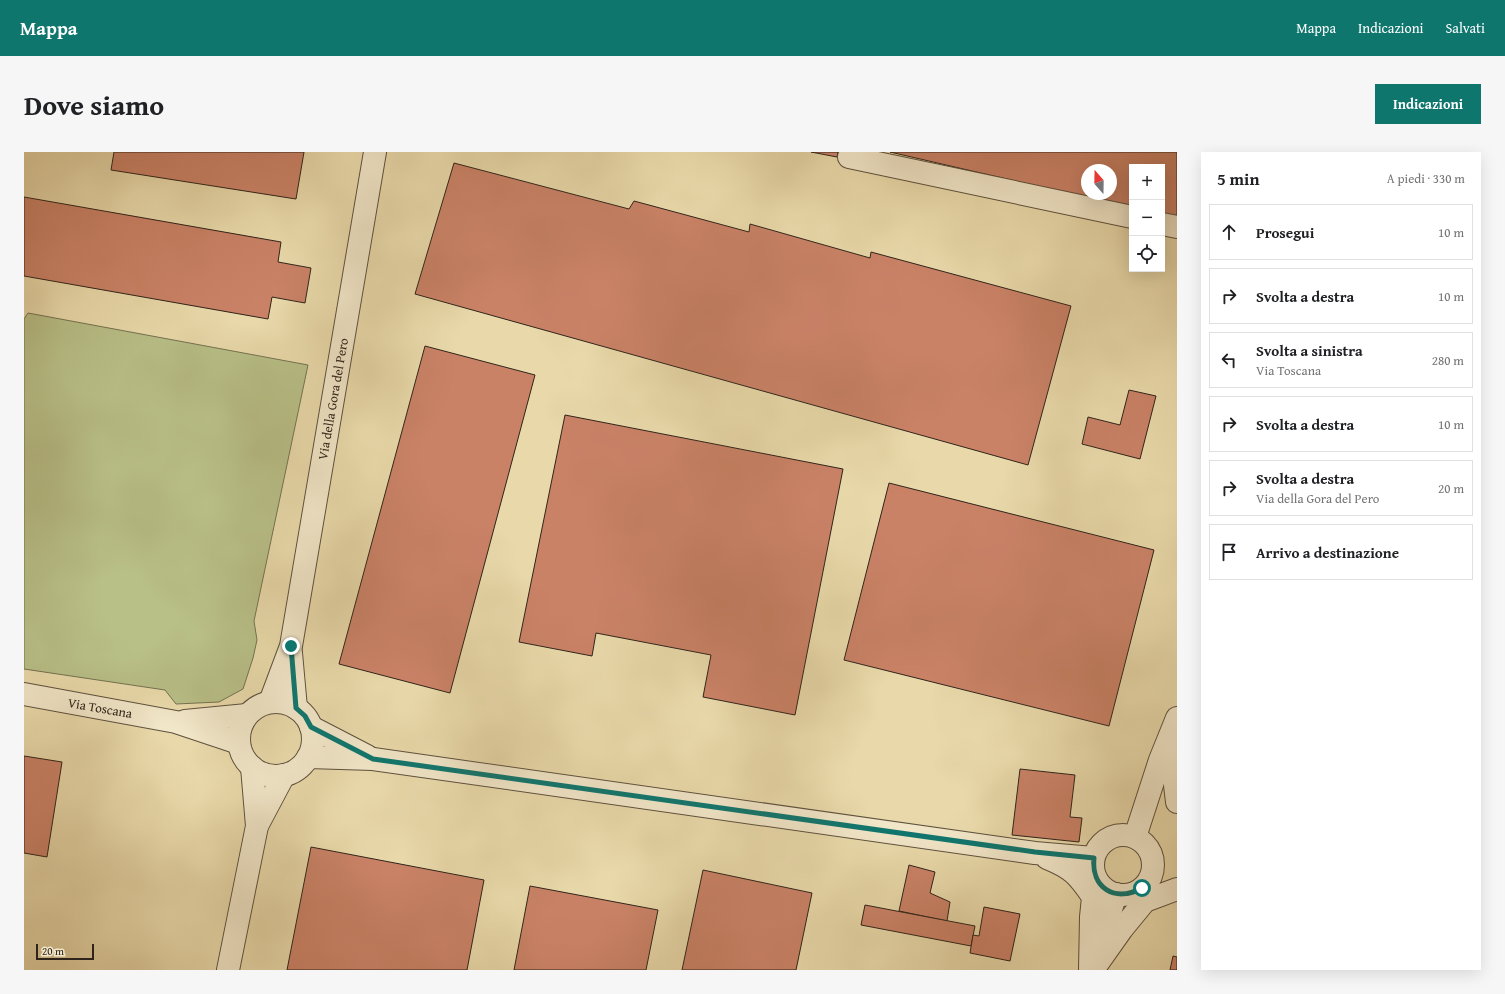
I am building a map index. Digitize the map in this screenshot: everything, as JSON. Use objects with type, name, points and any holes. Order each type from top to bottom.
[{"type":"street","name":"Via della Gora del Pero","points":[[270,702],[291,646],[376,152]]},
{"type":"street","points":[[850,158],[1129,216]]},
{"type":"street","points":[[1165,225],[1177,227]]},
{"type":"street","name":"Via della Gora del Pero","points":[[291,646],[296,708]]},
{"type":"street","name":"Via Toscana","points":[[24,694],[176,722],[239,743]]},
{"type":"street","points":[[270,702],[284,703],[296,708],[305,716],[311,727],[313,745],[308,757],[296,770],[284,775],[275,776],[263,774],[252,767],[243,755],[239,743],[241,727],[247,715],[258,707],[270,702]]},
{"type":"street","name":"Via Toscana","points":[[176,722],[247,715]]},
{"type":"street","points":[[1176,721],[1175,785],[1177,802]]},
{"type":"street","points":[[1135,838],[1160,760],[1176,721]]},
{"type":"street","points":[[311,727],[373,759]]},
{"type":"street","points":[[308,757],[373,759],[1035,852],[1094,858]]},
{"type":"street","points":[[228,970],[257,826],[252,767]]},
{"type":"street","points":[[257,826],[284,775]]},
{"type":"street","points":[[1118,835],[1126,835],[1135,838],[1148,848],[1152,860],[1152,873],[1148,881],[1138,890],[1125,895],[1116,894],[1103,887],[1095,876],[1093,867],[1094,858],[1102,843],[1110,838],[1118,835]]},
{"type":"street","points":[[1035,852],[1062,864],[1079,876],[1093,897],[1091,917],[1091,970]]},
{"type":"street","points":[[1152,873],[1177,878]]},
{"type":"street","points":[[1091,970],[1122,929],[1146,901],[1177,889]]},
{"type":"street","points":[[1091,970],[1116,894]]},
{"type":"green space","points":[[28,313],[308,365],[254,621],[257,640],[253,658],[243,689],[219,702],[176,704],[165,690],[24,669],[24,319]]},
{"type":"building","points":[[114,152],[304,152],[296,199],[111,170]]},
{"type":"building","points":[[811,152],[838,152],[837,157]]},
{"type":"building","points":[[890,152],[1177,152],[1177,218],[1165,216],[1165,164],[1129,164],[1129,207],[1097,200],[1117,200],[1117,164],[1081,164],[1081,196]]},
{"type":"building","points":[[454,163],[629,209],[634,201],[749,232],[750,224],[870,258],[871,252],[1071,306],[1028,465],[415,294]]},
{"type":"building","points":[[24,197],[281,242],[278,262],[311,268],[305,303],[272,297],[268,319],[24,276]]},
{"type":"building","points":[[425,346],[535,375],[450,693],[339,664]]},
{"type":"building","points":[[1129,390],[1156,396],[1140,459],[1082,444],[1088,417],[1120,425]]},
{"type":"building","points":[[565,415],[843,469],[795,715],[703,697],[711,655],[596,633],[592,656],[519,642]]},
{"type":"building","points":[[889,483],[1154,550],[1109,726],[844,660]]},
{"type":"building","points":[[24,756],[62,762],[47,857],[24,853]]},
{"type":"building","points":[[1020,769],[1075,775],[1070,817],[1082,818],[1079,842],[1012,835]]},
{"type":"building","points":[[311,847],[484,880],[467,970],[287,970]]},
{"type":"building","points":[[909,865],[935,872],[930,893],[950,902],[947,921],[899,911]]},
{"type":"building","points":[[703,870],[812,893],[796,970],[682,970]]},
{"type":"building","points":[[530,886],[658,910],[646,970],[514,970]]},
{"type":"building","points":[[865,905],[975,926],[971,946],[861,925]]},
{"type":"building","points":[[984,907],[1020,914],[1010,961],[970,953],[973,935],[979,936]]},
{"type":"building","points":[[1173,956],[1177,957],[1177,970],[1170,970]]},
{"type":"route","points":[[291,646],[296,708],[305,716],[311,727],[373,759],[1035,852],[1094,858],[1093,867],[1095,876],[1100,884],[1107,890],[1116,894],[1125,895],[1134,893],[1142,888]]}]
